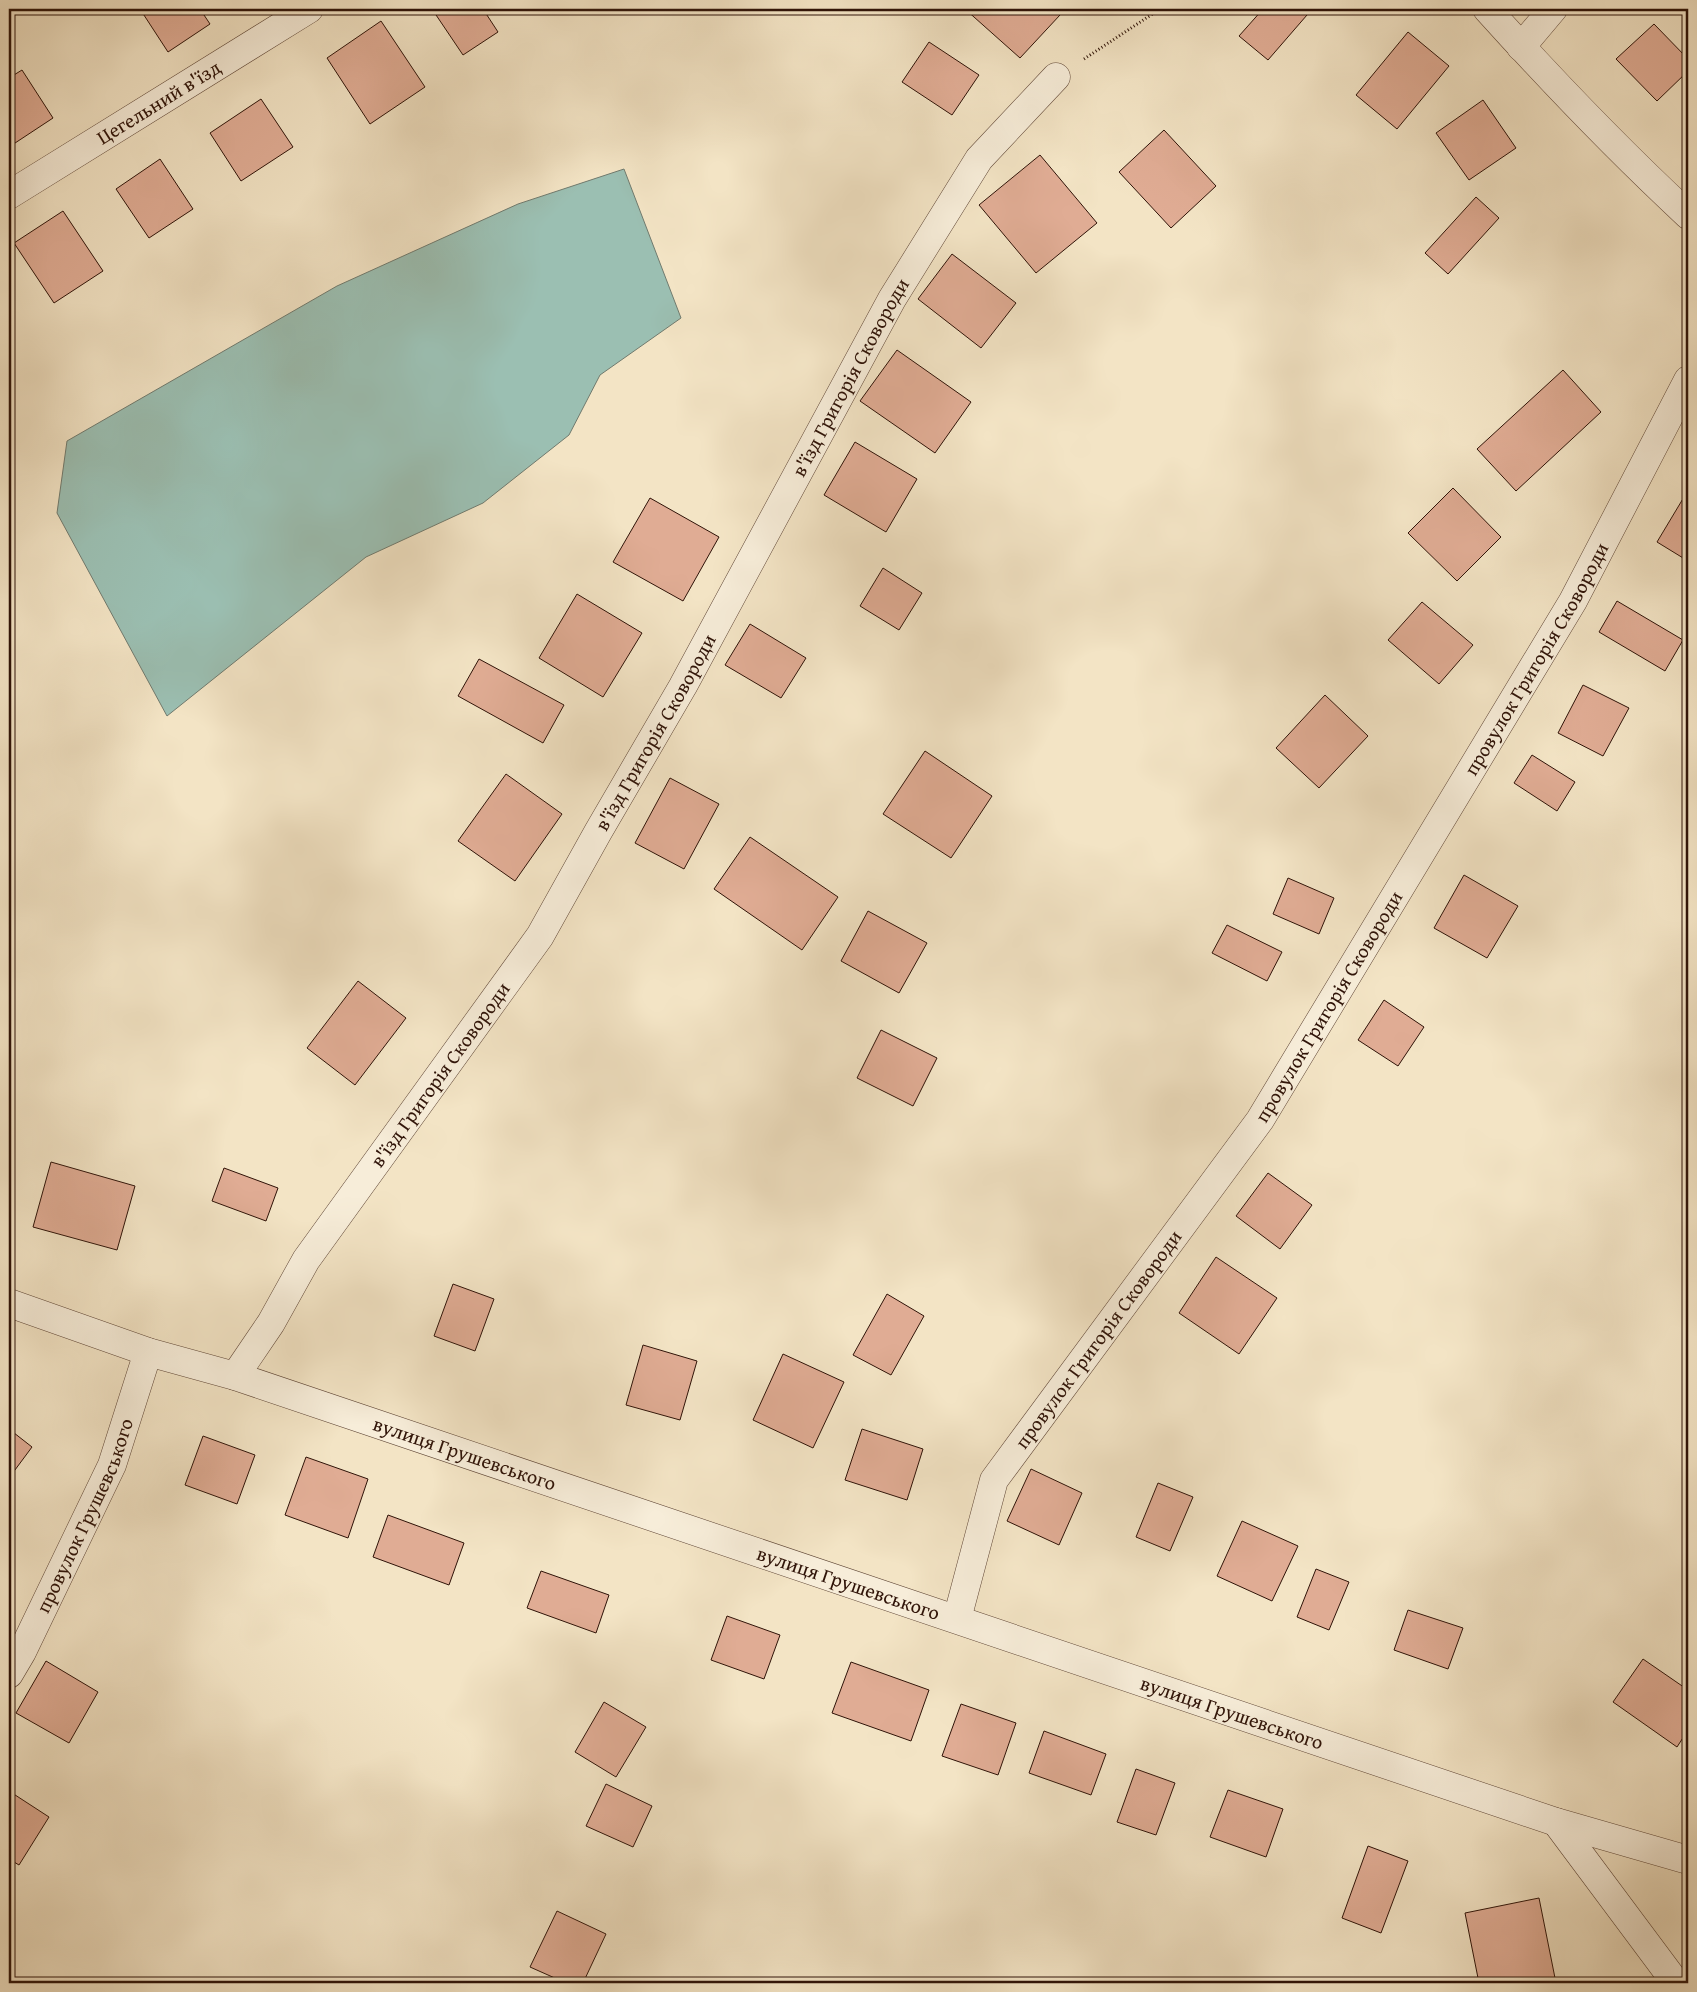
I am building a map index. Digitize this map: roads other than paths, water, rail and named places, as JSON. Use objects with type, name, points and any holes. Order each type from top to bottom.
[{"type":"street","name":"Цегельний в'їзд","points":[[9,195],[309,9]]},
{"type":"street","points":[[1487,9],[1521,47],[1645,175],[1688,214]]},
{"type":"street","points":[[1521,47],[1552,9]]},
{"type":"street","name":"в'їзд Григорія Сковороди","points":[[235,1376],[271,1322],[306,1260],[540,936],[683,686],[892,299],[979,159],[1056,77]]},
{"type":"street","name":"провулок Григорія Сковороди","points":[[957,1618],[994,1480],[1260,1120],[1573,601],[1688,380]]},
{"type":"street","name":"вулиця Грушевського","points":[[9,1303],[148,1352],[235,1376],[957,1618],[1556,1822],[1688,1860]]},
{"type":"street","name":"провулок Грушевського","points":[[9,1674],[22,1652],[112,1465],[148,1352]]},
{"type":"street","points":[[1556,1822],[1676,1983]]},
{"type":"water","points":[[624,169],[681,318],[600,375],[569,435],[483,503],[366,557],[167,716],[57,513],[67,441],[337,286],[518,204]]}]
